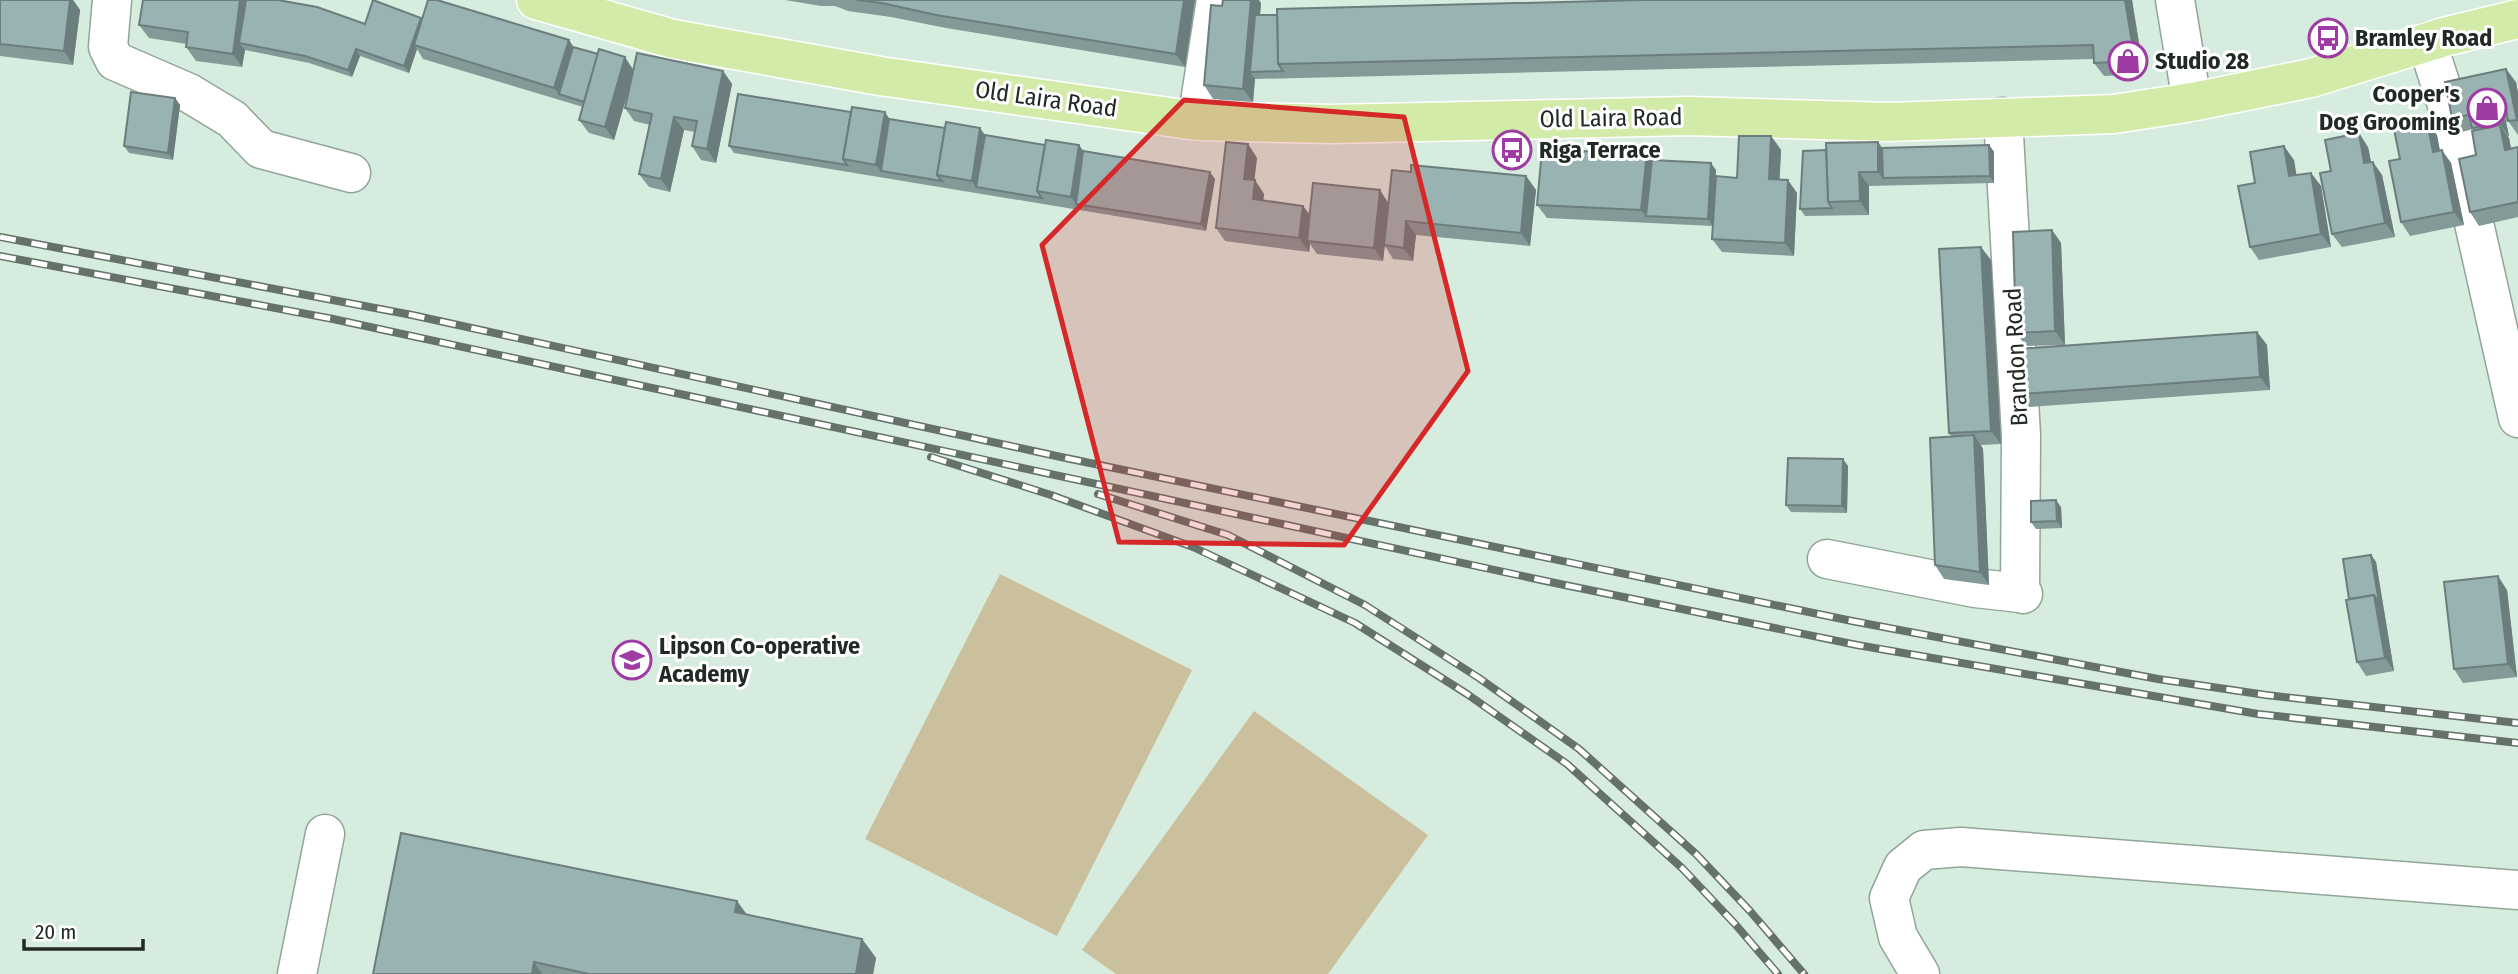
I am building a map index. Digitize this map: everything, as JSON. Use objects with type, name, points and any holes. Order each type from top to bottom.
[{"type":"main road","name":"Old Laira Road","points":[[536,0],[673,39],[880,76],[1197,121],[1332,124],[1689,116],[1889,122],[2115,114],[2192,102],[2311,78],[2427,42],[2518,19]]},
{"type":"street","points":[[112,0],[108,47],[116,61],[190,93],[232,119],[261,149],[351,173]]},
{"type":"street","points":[[1197,121],[1216,0]]},
{"type":"street","points":[[2175,0],[2192,102]]},
{"type":"street","points":[[2427,42],[2448,108],[2518,418]]},
{"type":"street","name":"Brandon Road","points":[[1826,559],[1975,588],[2021,594],[2021,435],[2003,117]]},
{"type":"street","points":[[297,974],[325,834]]},
{"type":"street","points":[[1920,974],[1898,937],[1889,898],[1903,867],[1924,850],[1961,847],[2518,890]]},
{"type":"highlighted area","points":[[1184,100],[1404,117],[1468,371],[1344,545],[1119,542],[1042,245]]},
{"type":"shaded area","points":[[1000,574],[1192,670],[1057,936],[865,839]]},
{"type":"shaded area","points":[[1254,711],[1428,835],[1328,974],[1116,974],[1082,950]]},
{"type":"building","points":[[0,0],[70,0],[64,51],[0,44]]},
{"type":"building","points":[[143,0],[240,0],[233,54],[186,47],[188,32],[139,25]]},
{"type":"building","points":[[246,0],[278,0],[317,7],[365,24],[373,0],[421,18],[404,66],[356,49],[348,70],[305,56],[239,43]]},
{"type":"building","points":[[428,0],[437,0],[569,40],[554,88],[414,45]]},
{"type":"building","points":[[857,0],[1184,0],[1176,54]]},
{"type":"building","points":[[1223,0],[1251,0],[1243,89],[1204,85],[1211,5],[1222,6]]},
{"type":"building","points":[[1642,0],[2125,0],[2135,61],[2094,63],[2093,45],[1278,64],[1277,9]]},
{"type":"building","points":[[1255,15],[1277,15],[1278,64],[1283,71],[1250,72]]},
{"type":"building","points":[[573,47],[598,54],[584,102],[559,94]]},
{"type":"building","points":[[599,49],[625,57],[605,127],[579,120]]},
{"type":"building","points":[[637,53],[723,71],[707,149],[692,146],[697,121],[674,117],[661,179],[639,174],[652,114],[625,108]]},
{"type":"building","name":"Cooper's Dog Grooming","points":[[2506,69],[2517,120],[2508,121],[2506,107],[2497,108],[2499,122],[2472,128],[2469,115],[2452,118],[2445,82]]},
{"type":"building","points":[[131,92],[175,98],[168,153],[124,146]]},
{"type":"building","points":[[738,94],[851,112],[843,159],[847,165],[729,146]]},
{"type":"building","points":[[852,107],[885,112],[876,165],[843,159]]},
{"type":"building","points":[[889,119],[945,128],[937,175],[942,181],[881,171]]},
{"type":"building","points":[[946,122],[980,128],[972,181],[937,175]]},
{"type":"building","points":[[2427,122],[2433,152],[2442,150],[2454,212],[2401,222],[2389,161],[2400,159],[2394,129]]},
{"type":"building","points":[[2500,125],[2505,150],[2518,147],[2518,202],[2470,212],[2459,159],[2476,155],[2472,131]]},
{"type":"building","points":[[2359,133],[2364,163],[2373,162],[2385,223],[2332,234],[2320,173],[2331,171],[2325,140]]},
{"type":"building","points":[[985,135],[1045,145],[1037,191],[1042,198],[976,187]]},
{"type":"building","points":[[1739,136],[1771,136],[1769,179],[1788,180],[1785,243],[1712,239],[1716,176],[1737,178]]},
{"type":"building","points":[[1046,140],[1079,145],[1071,197],[1037,191]]},
{"type":"building","points":[[1226,142],[1248,144],[1244,179],[1255,180],[1253,199],[1303,206],[1299,238],[1216,228]]},
{"type":"building","points":[[1878,142],[1878,172],[1859,172],[1860,201],[1828,202],[1826,143]]},
{"type":"building","points":[[1989,145],[1990,176],[1883,178],[1882,148]]},
{"type":"building","points":[[2284,146],[2289,176],[2311,173],[2321,234],[2250,247],[2238,186],[2255,183],[2250,152]]},
{"type":"building","points":[[1542,150],[1647,153],[1641,210],[1537,205]]},
{"type":"building","points":[[1826,150],[1828,202],[1832,208],[1800,209],[1803,151]]},
{"type":"building","points":[[1083,151],[1210,172],[1201,224],[1076,204]]},
{"type":"building","points":[[1652,160],[1711,163],[1708,219],[1646,216]]},
{"type":"building","points":[[1411,165],[1526,176],[1521,233],[1406,221],[1404,248],[1384,245],[1392,170],[1411,172]]},
{"type":"building","points":[[1313,183],[1380,190],[1374,248],[1307,241]]},
{"type":"building","points":[[2052,230],[2055,331],[2016,333],[2013,232]]},
{"type":"building","points":[[1981,247],[1991,431],[1949,433],[1939,249]]},
{"type":"building","points":[[2257,332],[2260,377],[2020,394],[2017,349]]},
{"type":"building","points":[[1974,435],[1980,572],[1935,565],[1930,438]]},
{"type":"building","points":[[1788,458],[1843,459],[1842,506],[1786,505]]},
{"type":"building","points":[[2056,500],[2057,521],[2031,522],[2031,501]]},
{"type":"building","points":[[2371,555],[2379,602],[2374,595],[2349,599],[2343,559]]},
{"type":"building","points":[[2498,576],[2508,664],[2454,669],[2444,582]]},
{"type":"building","points":[[2374,595],[2385,658],[2357,662],[2346,600]]},
{"type":"building","points":[[401,833],[737,901],[735,912],[862,939],[856,974],[589,974],[534,962],[532,974],[373,974]]},
{"type":"railway","points":[[0,237],[412,315],[1061,457],[1852,621],[2158,679],[2266,695],[2518,723]]},
{"type":"railway","points":[[0,256],[333,319],[1555,583],[1857,645],[2258,714],[2518,743]]},
{"type":"railway","points":[[931,457],[1051,495],[1193,547],[1355,623],[1467,694],[1567,764],[1682,868],[1778,974]]},
{"type":"railway","points":[[1098,494],[1228,535],[1365,605],[1479,678],[1579,749],[1696,854],[1804,974]]},
{"type":"place","name":"Bramley Road","points":[[2328,38]]},
{"type":"place","name":"Studio 28","points":[[2128,61]]},
{"type":"place","name":"Cooper's Dog Grooming","points":[[2487,108]]},
{"type":"place","name":"Riga Terrace","points":[[1512,150]]},
{"type":"place","name":"Lipson Co-operative Academy","points":[[632,660]]}]
